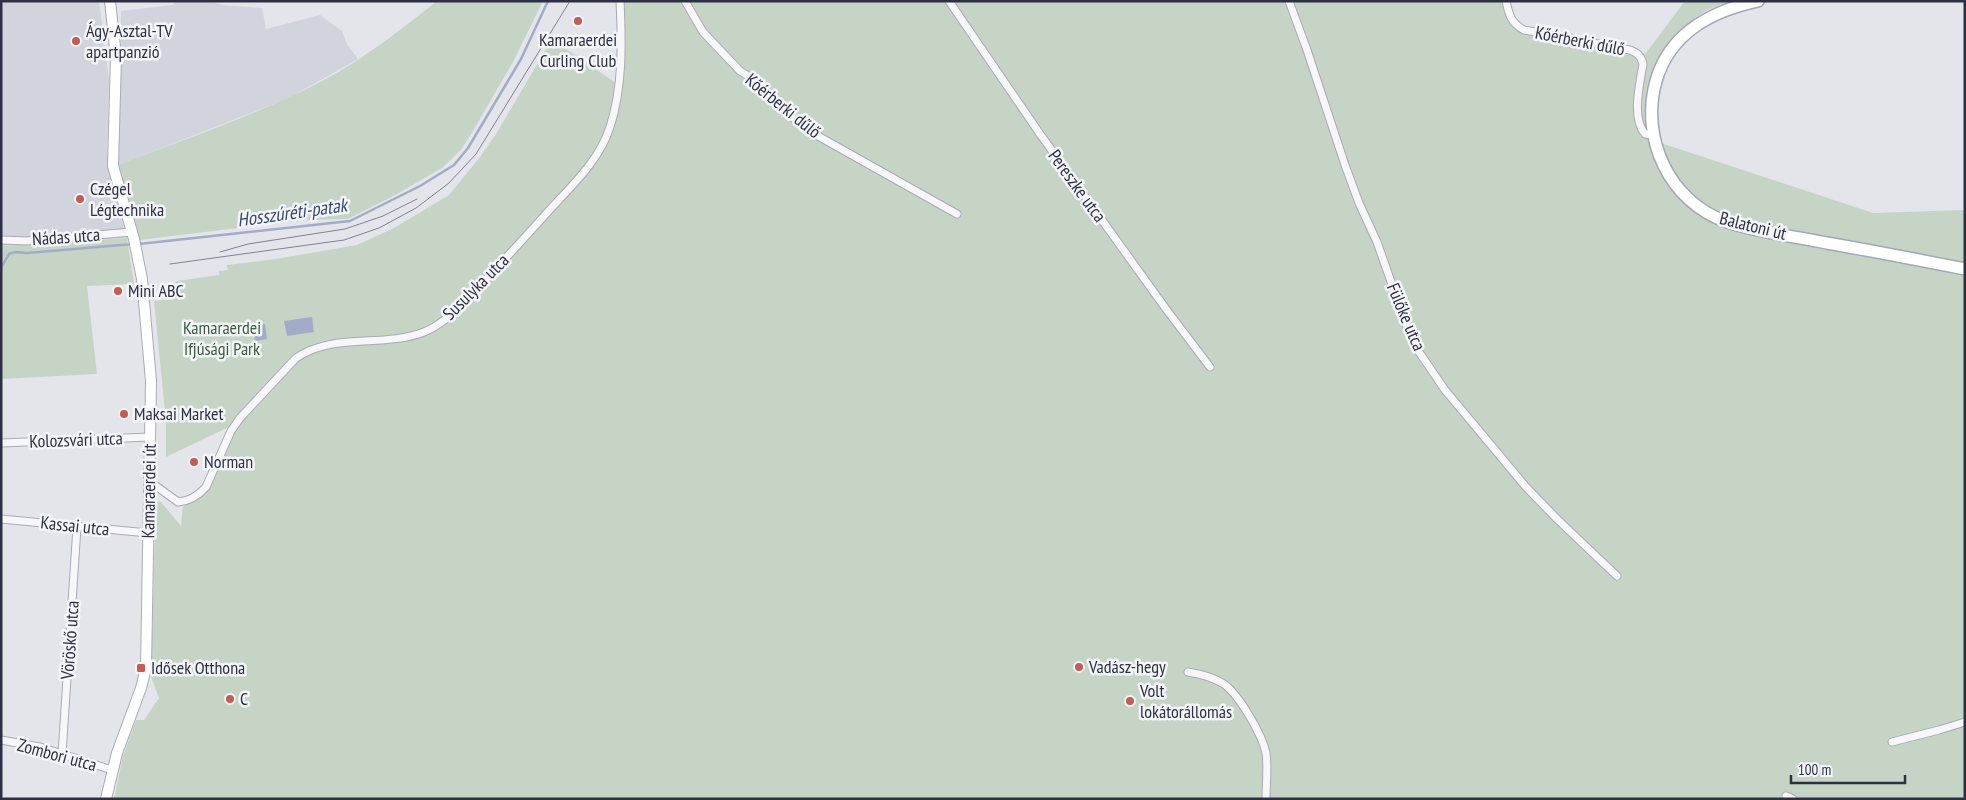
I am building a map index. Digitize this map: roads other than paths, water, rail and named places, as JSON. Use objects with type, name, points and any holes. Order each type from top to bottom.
[{"type":"main road","name":"Balatoni út","points":[[1758,1],[1733,7],[1705,19],[1676,44],[1664,61],[1656,81],[1651,113],[1660,160],[1675,185],[1698,207],[1726,222],[1965,268]]},
{"type":"street","name":"Kamaraerdei út","points":[[106,799],[112,770],[145,676],[147,658],[152,401],[149,345],[142,279],[134,240],[114,166],[116,57],[110,1]]},
{"type":"street","name":"Susulyka utca","points":[[149,485],[156,486],[178,502],[190,500],[201,493],[206,487],[227,438],[240,418],[292,362],[304,352],[319,346],[400,337],[425,332],[448,317],[467,300],[582,174],[605,140],[619,87],[621,61],[620,1]]},
{"type":"street","name":"Kőérberki dűlő","points":[[684,1],[703,32],[740,71],[758,82],[793,118],[818,136],[957,214]]},
{"type":"street","name":"Pereszke utca","points":[[949,1],[1040,134],[1166,310],[1210,367]]},
{"type":"street","name":"Fülőke utca","points":[[1289,1],[1351,180],[1377,242],[1408,330],[1417,349],[1450,397],[1526,487],[1617,576]]},
{"type":"street","name":"Kőérberki dűlő","points":[[1506,1],[1511,21],[1524,30],[1638,53],[1642,58],[1643,64],[1637,102],[1640,125],[1645,134],[1654,135]]},
{"type":"street","name":"Nádas utca","points":[[1,240],[134,240]]},
{"type":"street","name":"Kolozsvári utca","points":[[1,443],[150,437]]},
{"type":"street","name":"Kassai utca","points":[[1,519],[148,533]]},
{"type":"street","name":"Vöröskő utca","points":[[62,754],[77,527]]},
{"type":"street","points":[[1188,672],[1204,675],[1224,684],[1240,702],[1266,752],[1266,799]]},
{"type":"street","points":[[1892,742],[1965,722]]},
{"type":"street","name":"Zombori utca","points":[[1,740],[40,747],[112,770]]},
{"type":"water","points":[[312,317],[314,332],[287,336],[284,321]]},
{"type":"water","points":[[265,324],[267,339],[255,341],[253,326]]},
{"type":"waterway","name":"Hosszúréti-patak","points":[[139,244],[350,221],[420,186],[454,165],[468,148],[521,59],[548,1]]},
{"type":"waterway","name":"Hosszúréti-patak","points":[[1,268],[9,254],[15,252],[27,253],[133,244]]},
{"type":"tram line","points":[[170,264],[344,240],[379,228],[416,208],[449,183],[476,154],[570,1]]},
{"type":"tram line","points":[[220,252],[248,244],[345,229],[383,216],[417,199]]},
{"type":"place","name":"Kamaraerdei Curling Club","points":[[578,21]]},
{"type":"place","name":"Ágy-Asztal-TV apartpanzió","points":[[76,41]]},
{"type":"place","name":"Czégel Légtechnika","points":[[80,199]]},
{"type":"place","name":"Mini ABC","points":[[118,291]]},
{"type":"place","name":"Maksai Market","points":[[124,414]]},
{"type":"place","name":"Norman","points":[[194,462]]},
{"type":"place","name":"Vadász-hegy","points":[[1079,667]]},
{"type":"place","name":"Idősek Otthona","points":[[141,668]]},
{"type":"place","name":"C","points":[[230,699]]},
{"type":"place","name":"Volt lokátorállomás","points":[[1130,701]]},
{"type":"park label","name":"Kamaraerdei Ifjúsági Park","points":[[222,338]]}]
